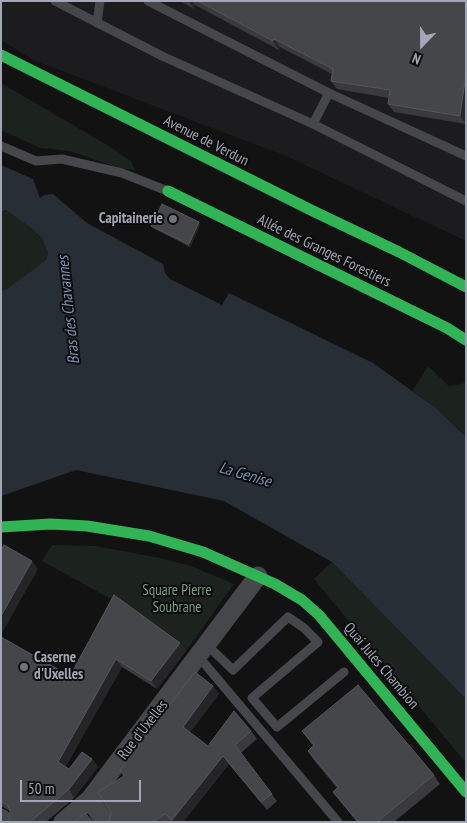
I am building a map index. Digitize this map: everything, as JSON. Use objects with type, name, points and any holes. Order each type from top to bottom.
[{"type":"street","name":"Avenue de Verdun","points":[[1,55],[466,287]]},
{"type":"street","name":"Allée des Granges Forestiers","points":[[168,191],[447,328],[466,340]]},
{"type":"street","name":"Avenue de Verdun","points":[[399,252],[449,265]]},
{"type":"street","name":"Quai Jules Chambion","points":[[1,527],[51,524],[87,526],[149,536],[203,552],[275,584],[302,600],[319,615],[466,792]]},
{"type":"street","name":"Rue d'Uxelles","points":[[64,822],[90,799],[258,576]]},
{"type":"street","points":[[90,799],[105,822]]},
{"type":"street","points":[[1,818],[5,822]]},
{"type":"lane","points":[[55,1],[162,56],[313,124],[466,201]]},
{"type":"lane","points":[[97,23],[100,1]]},
{"type":"lane","points":[[148,1],[329,93],[466,156]]},
{"type":"lane","points":[[313,124],[329,93]]},
{"type":"lane","points":[[1,146],[36,161],[62,159],[122,173],[168,191]]},
{"type":"lane","points":[[203,651],[232,670],[288,617],[304,628],[318,642],[252,698],[277,727],[344,672]]},
{"type":"lane","points":[[203,651],[338,822]]},
{"type":"shaded area","points":[[1,1],[466,1],[466,241],[286,156],[33,60],[1,40]]},
{"type":"green space","points":[[1,83],[107,145],[131,161],[135,170],[119,168],[70,151],[40,148],[1,130]]},
{"type":"green space","points":[[6,210],[15,214],[42,238],[48,253],[46,260],[7,289],[1,291],[1,212]]},
{"type":"green space","points":[[428,366],[449,386],[462,384],[466,381],[466,437],[437,409],[412,391]]},
{"type":"green space","name":"Square Pierre Soubrane","points":[[52,545],[96,546],[160,558],[191,566],[234,584],[186,651],[120,604],[42,561]]},
{"type":"green space","points":[[332,562],[466,699],[466,763],[314,579]]},
{"type":"water","points":[[1,165],[33,179],[40,198],[53,194],[87,223],[163,264],[165,273],[170,279],[222,305],[229,293],[373,363],[437,409],[466,437],[466,699],[332,562],[224,501],[76,470],[1,496],[1,291],[7,289],[46,260],[48,253],[42,238],[30,227],[6,210],[1,212]]},
{"type":"building","points":[[198,1],[466,1],[466,74],[460,116],[388,104],[390,90],[331,81],[333,69],[274,39],[273,41]]},
{"type":"building","name":"Capitainerie","points":[[162,204],[199,222],[189,244],[151,226]]},
{"type":"building","points":[[4,545],[32,561],[1,616],[1,550]]},
{"type":"building","points":[[114,595],[180,643],[151,681],[116,659],[58,762],[69,769],[82,752],[92,759],[69,789],[30,822],[7,822],[10,817],[10,811],[8,806],[1,801],[1,637],[70,676]]},
{"type":"building","points":[[195,672],[213,686],[183,727],[208,746],[234,711],[251,731],[235,745],[272,794],[261,802],[223,756],[172,820],[165,814],[153,822],[107,822],[110,819],[111,813],[98,792],[124,776],[120,770]]},
{"type":"building","points":[[358,685],[434,775],[377,822],[358,822],[333,792],[338,787],[308,751],[314,745],[302,731]]},
{"type":"building","points":[[85,813],[93,822],[74,822]]},
{"type":"traffic: fast","points":[[1,55],[466,287]]},
{"type":"traffic: fast","points":[[168,191],[447,328],[466,340]]},
{"type":"traffic: fast","points":[[1,527],[51,524],[87,526],[149,536],[203,552],[275,584],[302,600],[319,615],[466,792]]},
{"type":"place","name":"Capitainerie","points":[[173,219]]},
{"type":"place","name":"Caserne d'Uxelles","points":[[24,667]]},
{"type":"water label","name":"Bras des Chavannes","points":[[69,310]]},
{"type":"water label","name":"La Genise","points":[[245,475]]}]
